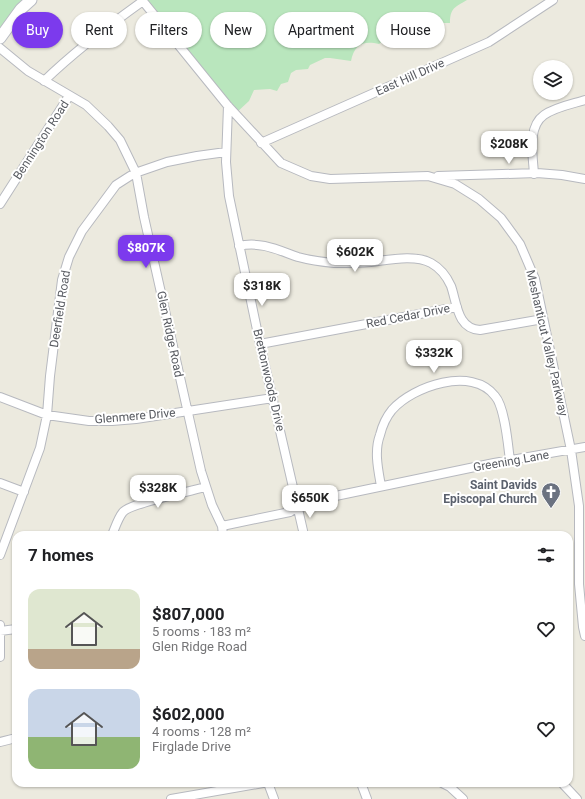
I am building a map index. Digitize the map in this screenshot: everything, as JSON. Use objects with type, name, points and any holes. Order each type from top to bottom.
[{"type":"main road","points":[[0,38],[21,9],[31,0]]},
{"type":"street","name":"Meshanticut Valley Parkway","points":[[142,0],[228,106],[281,163],[311,176],[330,180],[428,176],[455,184],[479,199],[501,218],[520,244],[535,279],[571,450],[579,506],[579,584],[585,636]]},
{"type":"street","points":[[44,80],[92,38],[142,0]]},
{"type":"street","name":"East Hill Drive","points":[[261,143],[489,42],[553,0]]},
{"type":"street","name":"Glen Ridge Road","points":[[0,48],[28,71],[86,105],[120,140],[136,173],[144,217],[160,283],[187,411],[206,487],[223,531]]},
{"type":"street","name":"Bennington Road","points":[[0,204],[69,96]]},
{"type":"street","points":[[534,174],[532,143],[537,122],[544,115],[554,110],[585,100]]},
{"type":"street","name":"Brettonwoods Drive","points":[[228,106],[226,152],[229,196],[260,344],[303,531]]},
{"type":"street","name":"Deerfield Road","points":[[0,555],[40,448],[47,415],[50,376],[62,280],[69,257],[82,231],[116,185],[136,173],[167,162],[226,152]]},
{"type":"street","points":[[428,176],[534,174],[562,175],[585,179]]},
{"type":"street","points":[[239,246],[258,244],[300,257],[325,262],[348,263],[395,258],[408,258],[430,262],[445,275],[457,307]]},
{"type":"street","name":"Red Cedar Drive","points":[[260,344],[457,307],[459,316],[463,322],[475,330],[544,319]]},
{"type":"street","points":[[381,486],[377,457],[379,435],[392,410],[410,395],[426,387],[447,382],[467,382],[482,385],[496,397],[502,412],[510,461]]},
{"type":"street","name":"Glenmere Drive","points":[[0,397],[47,415],[89,421],[136,419],[273,398]]},
{"type":"street","name":"Greening Lane","points":[[222,526],[290,512],[302,503],[585,446]]},
{"type":"street","points":[[0,483],[24,492]]},
{"type":"street","points":[[114,531],[123,512],[131,507],[152,500],[206,487]]},
{"type":"street","points":[[0,625],[0,658]]},
{"type":"street","points":[[0,631],[12,630]]},
{"type":"street","points":[[0,742],[12,739]]},
{"type":"street","points":[[174,799],[241,787]]},
{"type":"street","points":[[270,787],[274,799]]},
{"type":"street","points":[[363,787],[367,799]]},
{"type":"street","points":[[450,787],[463,799]]},
{"type":"street","points":[[566,787],[577,799]]},
{"type":"green space","points":[[0,0],[31,0],[21,12],[12,12],[12,23],[0,38]]},
{"type":"green space","points":[[142,0],[467,0],[454,8],[451,14],[450,23],[445,23],[445,12],[376,12],[376,44],[368,43],[368,12],[274,12],[274,48],[357,48],[354,51],[351,61],[325,58],[310,65],[308,69],[296,70],[291,73],[288,82],[281,84],[277,91],[270,89],[254,90],[249,101],[235,114],[181,48],[202,48],[202,12],[152,12]]},
{"type":"place","name":"Saint Davids Episcopal Church","points":[[551,509]]}]
